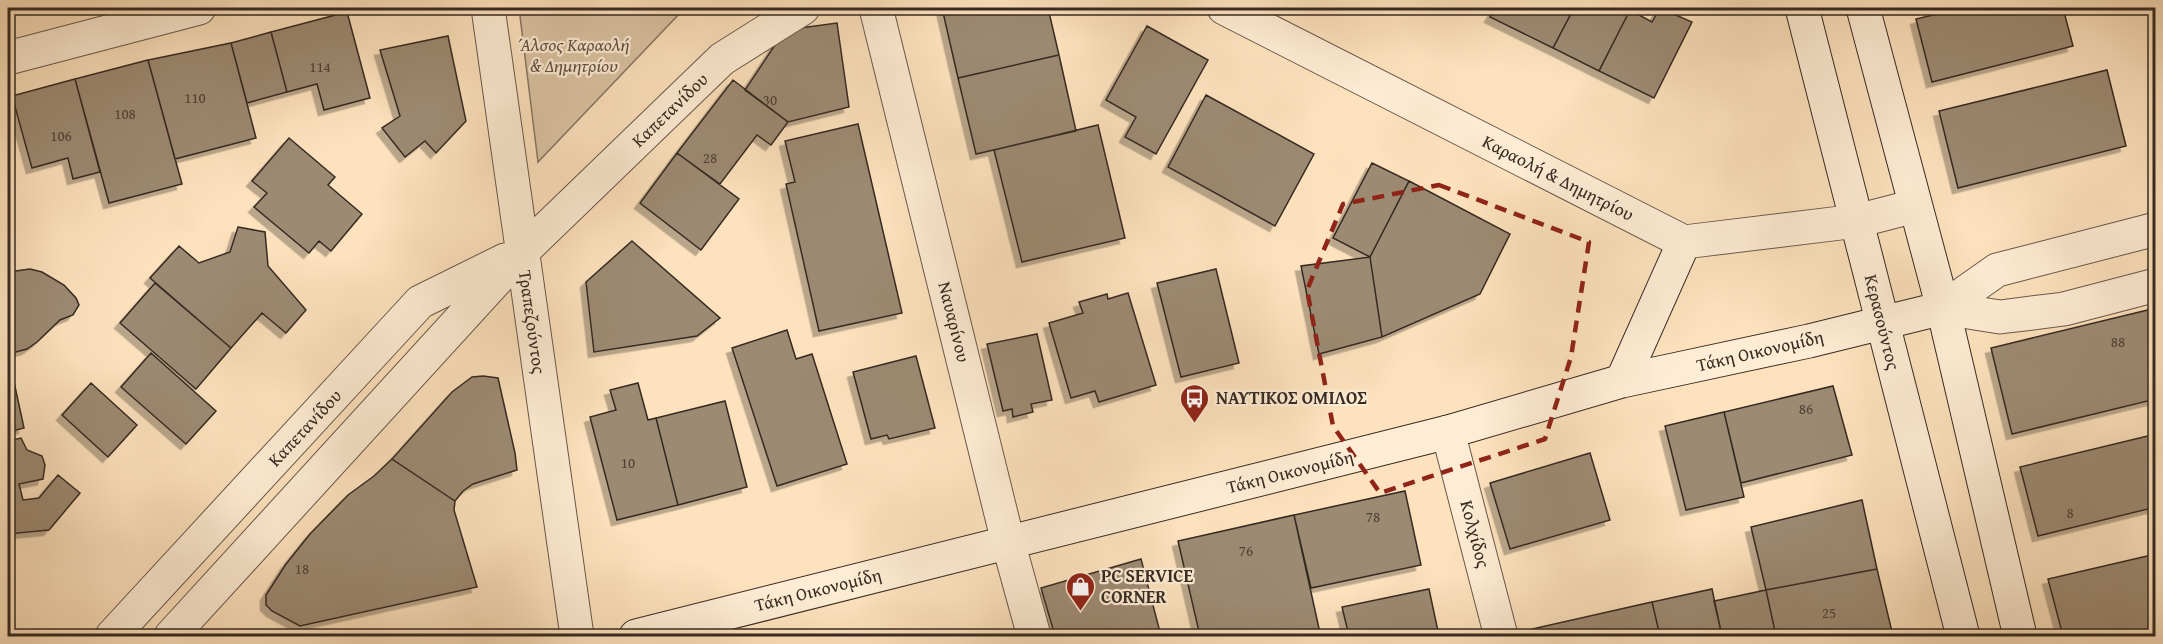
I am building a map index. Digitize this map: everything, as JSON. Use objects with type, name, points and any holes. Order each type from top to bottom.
[{"type":"street","points":[[8,58],[199,8]]},
{"type":"street","name":"Τραπεζούντος","points":[[488,8],[577,636]]},
{"type":"street","name":"Καπετανίδου","points":[[171,636],[522,252],[722,59],[803,8]]},
{"type":"street","name":"Ναυαρίνου","points":[[876,8],[1008,542],[1034,636]]},
{"type":"street","name":"Καραολή & Δημητρίου","points":[[1224,8],[1684,242]]},
{"type":"street","name":"Κερασούντος","points":[[1802,8],[1962,636]]},
{"type":"street","points":[[1863,8],[1943,308],[2020,636]]},
{"type":"street","points":[[1622,381],[1684,242],[1857,221],[1915,207]]},
{"type":"street","name":"Τάκη Οικονομίδη","points":[[1943,308],[1997,270],[2156,230]]},
{"type":"street","name":"Καπετανίδου","points":[[112,636],[420,302],[522,252]]},
{"type":"street","name":"Τάκη Οικονομίδη","points":[[636,636],[1448,432],[1622,381],[1943,308],[2000,317],[2064,309],[2156,285]]},
{"type":"street","name":"Κολχίδος","points":[[1448,432],[1501,636]]},
{"type":"highlighted area","points":[[1439,185],[1589,242],[1571,357],[1545,439],[1380,493],[1333,426],[1307,290],[1343,204]]},
{"type":"green space","name":"Άλσος Καραολή & Δημητρίου","points":[[519,8],[702,8],[682,11],[538,162]]},
{"type":"building","points":[[942,8],[1048,8],[1059,55],[958,78]]},
{"type":"building","points":[[1495,8],[1574,8],[1553,48],[1490,17]]},
{"type":"building","points":[[1574,8],[1625,8],[1630,10],[1599,71],[1553,48]]},
{"type":"building","points":[[1660,8],[1692,22],[1654,98],[1599,71],[1630,10],[1652,22]]},
{"type":"building","points":[[1962,8],[2063,8],[2073,46],[1932,82],[1916,19]]},
{"type":"building","points":[[347,12],[370,98],[324,110],[317,84],[287,92],[271,32]]},
{"type":"building","points":[[837,23],[849,107],[788,122],[745,90],[785,30]]},
{"type":"building","points":[[1147,26],[1208,60],[1156,154],[1125,137],[1136,117],[1106,100]]},
{"type":"building","points":[[271,32],[287,92],[247,103],[231,43]]},
{"type":"building","points":[[448,36],[466,121],[436,153],[425,141],[405,157],[382,128],[400,116],[380,50]]},
{"type":"building","points":[[231,43],[256,138],[175,159],[148,60]]},
{"type":"building","points":[[1059,55],[1076,131],[976,154],[958,78]]},
{"type":"building","points":[[148,60],[182,184],[109,203],[75,79]]},
{"type":"building","points":[[2107,70],[2126,146],[1958,188],[1939,111]]},
{"type":"building","points":[[75,79],[100,172],[73,179],[68,158],[32,168],[12,96]]},
{"type":"building","points":[[733,80],[788,122],[771,145],[757,135],[720,184],[677,153]]},
{"type":"building","points":[[1206,95],[1314,154],[1275,226],[1168,167]]},
{"type":"building","points":[[858,124],[902,313],[819,331],[786,184],[795,182],[785,141]]},
{"type":"building","points":[[1098,125],[1125,238],[1022,262],[994,150]]},
{"type":"building","points":[[289,138],[335,177],[328,185],[362,214],[331,251],[319,241],[309,253],[254,207],[267,193],[252,181]]},
{"type":"building","points":[[677,153],[739,199],[701,250],[640,203]]},
{"type":"building","points":[[1372,163],[1409,181],[1370,257],[1333,238]]},
{"type":"building","points":[[1409,181],[1510,234],[1480,294],[1382,337],[1370,257]]},
{"type":"building","points":[[238,227],[265,232],[268,266],[306,310],[286,333],[262,313],[231,348],[150,278],[179,246],[199,263],[230,252]]},
{"type":"building","points":[[632,241],[720,318],[697,336],[594,352],[586,282]]},
{"type":"building","points":[[1370,257],[1382,337],[1319,354],[1301,266]]},
{"type":"building","points":[[30,269],[42,272],[64,285],[79,305],[73,315],[60,320],[27,349],[8,354],[8,272]]},
{"type":"building","points":[[1216,269],[1239,363],[1181,377],[1157,283]]},
{"type":"building","points":[[155,283],[231,348],[196,389],[120,323]]},
{"type":"building","points":[[1128,293],[1156,385],[1099,402],[1095,391],[1071,398],[1049,323],[1083,313],[1079,302],[1107,294],[1108,299]]},
{"type":"building","points":[[2156,308],[2156,399],[2012,434],[1991,348]]},
{"type":"building","points":[[787,330],[796,359],[812,354],[847,464],[777,486],[732,348]]},
{"type":"building","points":[[1037,334],[1052,400],[1031,404],[1033,412],[1013,417],[1012,409],[1003,411],[987,344]]},
{"type":"building","points":[[151,353],[216,411],[186,444],[121,387]]},
{"type":"building","points":[[916,356],[935,428],[889,439],[887,435],[871,439],[853,372]]},
{"type":"building","points":[[11,368],[24,428],[8,432],[8,369]]},
{"type":"building","points":[[472,377],[498,378],[517,470],[473,484],[455,501],[392,459],[452,392]]},
{"type":"building","points":[[91,383],[137,425],[108,457],[62,415]]},
{"type":"building","points":[[638,383],[648,420],[656,418],[678,505],[617,520],[590,417],[616,410],[610,390]]},
{"type":"building","points":[[1833,386],[1852,455],[1741,483],[1724,412]]},
{"type":"building","points":[[725,401],[747,487],[678,505],[656,418]]},
{"type":"building","points":[[1724,412],[1744,497],[1686,510],[1665,426]]},
{"type":"building","points":[[2156,434],[2156,507],[2038,536],[2020,467]]},
{"type":"building","points":[[21,438],[27,450],[42,456],[45,465],[43,479],[19,484],[23,500],[39,498],[58,475],[80,493],[49,530],[8,534],[8,441]]},
{"type":"building","points":[[1590,453],[1610,520],[1510,549],[1490,483]]},
{"type":"building","points":[[392,459],[455,501],[454,510],[477,587],[300,626],[272,611],[266,605],[266,595],[286,564],[310,534],[348,495]]},
{"type":"building","points":[[1405,491],[1421,565],[1311,588],[1294,515]]},
{"type":"building","points":[[1862,500],[1877,569],[1766,590],[1751,527]]},
{"type":"building","points":[[1294,515],[1320,633],[1303,636],[1200,636],[1178,541]]},
{"type":"building","points":[[2156,554],[2156,636],[2063,636],[2048,579]]},
{"type":"building","points":[[1141,559],[1161,636],[1055,636],[1041,588]]},
{"type":"building","points":[[1877,569],[1893,636],[1776,636],[1766,590]]},
{"type":"building","points":[[1429,589],[1439,636],[1349,636],[1342,607]]},
{"type":"building","points":[[1712,589],[1722,636],[1660,636],[1652,602]]},
{"type":"building","points":[[1766,590],[1776,636],[1722,636],[1714,601]]},
{"type":"building","points":[[1652,602],[1660,636],[1534,636],[1532,629]]},
{"type":"place","name":"ΝΑΥΤΙΚΟΣ ΟΜΙΛΟΣ","points":[[1195,424]]},
{"type":"place","name":"PC SERVICE CORNER","points":[[1080,612]]}]
